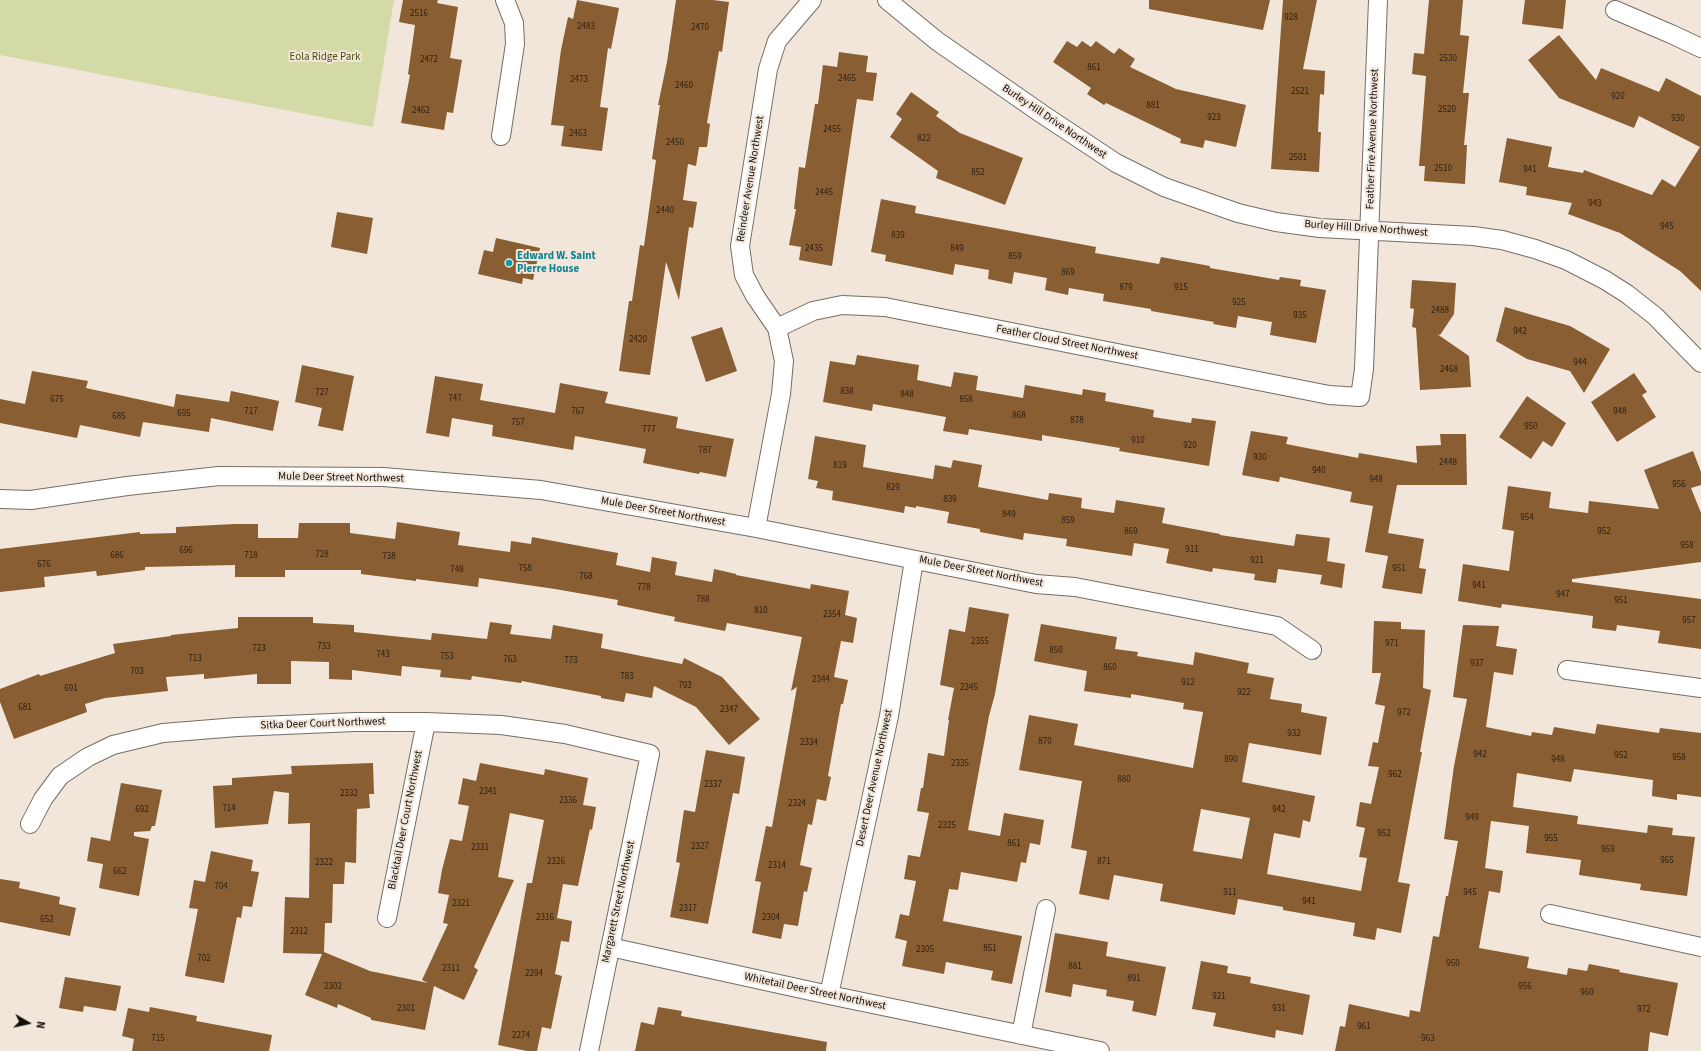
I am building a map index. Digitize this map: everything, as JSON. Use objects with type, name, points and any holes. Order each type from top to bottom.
[{"type":"street","points":[[501,136],[515,44],[514,23],[505,0]]},
{"type":"street","name":"Reindeer Avenue Northwest","points":[[756,528],[782,381],[784,361],[777,328],[755,296],[744,275],[740,246],[768,69],[777,41],[812,0]]},
{"type":"street","name":"Burley Hill Drive Northwest","points":[[887,0],[937,41],[1042,114],[1116,163],[1164,187],[1238,213],[1276,222],[1320,228],[1466,236],[1502,240],[1535,249],[1566,260],[1605,280],[1627,294],[1655,316],[1701,363]]},
{"type":"street","name":"Feather Fire Avenue Northwest","points":[[1360,397],[1364,369],[1378,0]]},
{"type":"street","points":[[1615,10],[1701,48]]},
{"type":"street","name":"Feather Cloud Street Northwest","points":[[777,328],[813,311],[842,305],[885,307],[1329,395],[1360,397]]},
{"type":"street","name":"Mule Deer Street Northwest","points":[[0,499],[31,500],[219,476],[383,477],[541,490],[756,528],[1036,584],[1075,587],[1277,626],[1312,650]]},
{"type":"street","name":"Desert Deer Avenue Northwest","points":[[829,995],[889,716],[914,560]]},
{"type":"street","points":[[1567,670],[1701,688]]},
{"type":"street","name":"Sitka Deer Court Northwest","points":[[30,824],[43,799],[60,776],[88,757],[113,745],[170,732],[356,722],[426,722],[501,725],[565,734],[650,754]]},
{"type":"street","name":"Blacktail Deer Court Northwest","points":[[387,918],[426,722]]},
{"type":"street","name":"Margarett Street Northwest","points":[[589,1051],[650,754]]},
{"type":"street","points":[[1021,1035],[1046,909]]},
{"type":"street","points":[[1550,914],[1701,947]]},
{"type":"street","name":"Whitetail Deer Street Northwest","points":[[610,947],[829,995],[1100,1051]]},
{"type":"green space","name":"Eola Ridge Park","points":[[0,0],[394,0],[373,127],[0,55]]},
{"type":"building","points":[[403,0],[438,0],[437,3],[458,7],[450,58],[462,60],[453,113],[447,112],[444,130],[401,123],[410,75],[408,74],[415,25],[399,22]]},
{"type":"building","points":[[577,0],[619,8],[611,49],[608,48],[600,107],[608,108],[602,151],[561,146],[564,126],[551,125],[561,50],[568,17],[573,19]]},
{"type":"building","points":[[676,0],[713,0],[729,2],[722,52],[719,51],[707,123],[710,124],[707,147],[699,147],[696,166],[688,164],[683,200],[697,202],[693,228],[689,227],[679,300],[666,262],[650,375],[619,371],[629,301],[632,301],[640,245],[644,246],[656,160],[652,159],[660,105],[658,105],[667,62]]},
{"type":"building","points":[[1149,0],[1270,0],[1263,30],[1149,9]]},
{"type":"building","points":[[1283,0],[1317,0],[1303,69],[1325,71],[1324,95],[1320,94],[1318,132],[1321,132],[1319,172],[1271,169]]},
{"type":"building","points":[[1429,0],[1463,0],[1460,35],[1469,36],[1463,93],[1469,93],[1464,145],[1467,145],[1465,184],[1424,181],[1425,166],[1419,166],[1426,76],[1412,74],[1414,53],[1424,54]]},
{"type":"building","points":[[1525,0],[1566,0],[1563,29],[1522,24]]},
{"type":"building","points":[[1559,35],[1596,80],[1601,68],[1659,92],[1666,78],[1701,96],[1701,291],[1680,271],[1620,233],[1568,214],[1572,203],[1526,195],[1527,187],[1499,182],[1507,138],[1552,147],[1548,167],[1583,173],[1584,170],[1652,195],[1662,179],[1675,187],[1700,147],[1639,116],[1634,128],[1559,98],[1528,60]]},
{"type":"building","points":[[1067,41],[1077,47],[1082,41],[1091,47],[1096,41],[1114,54],[1119,48],[1135,59],[1130,67],[1176,89],[1246,105],[1236,147],[1205,140],[1203,148],[1180,143],[1181,139],[1106,103],[1104,105],[1087,94],[1091,88],[1053,62]]},
{"type":"building","points":[[839,52],[868,56],[866,72],[877,73],[873,101],[857,99],[832,266],[799,260],[801,247],[789,245],[796,209],[794,209],[799,167],[805,168],[815,104],[818,104],[823,65],[837,67]]},
{"type":"building","points":[[911,92],[939,112],[936,116],[960,133],[1023,158],[1005,205],[936,178],[938,171],[890,137],[902,119],[896,114]]},
{"type":"building","points":[[881,199],[916,206],[915,213],[1096,247],[1095,253],[1159,264],[1161,257],[1210,266],[1210,268],[1279,280],[1280,277],[1301,280],[1300,286],[1326,290],[1316,343],[1270,335],[1272,322],[1238,316],[1236,328],[1213,324],[1214,322],[1151,311],[1151,309],[1103,301],[1104,294],[1069,288],[1068,295],[1045,290],[1047,278],[1014,272],[1012,284],[988,279],[989,270],[955,264],[953,275],[885,261],[886,255],[871,252]]},
{"type":"building","points":[[337,212],[373,218],[367,254],[331,247]]},
{"type":"building","name":"Edward W. Saint Pierre House","points":[[496,238],[540,248],[533,280],[523,278],[522,284],[478,274],[484,250],[493,252]]},
{"type":"building","points":[[1412,280],[1456,283],[1454,314],[1440,335],[1437,334],[1469,356],[1471,387],[1420,390],[1416,328],[1412,327],[1414,309],[1410,308]]},
{"type":"building","points":[[1505,307],[1570,326],[1610,349],[1584,393],[1570,371],[1527,359],[1496,341]]},
{"type":"building","points":[[722,327],[737,371],[706,382],[691,337]]},
{"type":"building","points":[[857,355],[919,365],[917,380],[951,387],[954,372],[978,376],[976,390],[1023,398],[1025,385],[1082,395],[1083,389],[1106,393],[1105,401],[1154,410],[1153,417],[1191,423],[1192,418],[1216,421],[1209,466],[1119,451],[1120,448],[1042,435],[1042,441],[969,429],[968,435],[943,431],[946,417],[873,404],[872,411],[823,402],[830,361],[855,365]]},
{"type":"building","points":[[302,365],[354,376],[343,431],[318,426],[322,408],[295,402]]},
{"type":"building","points":[[32,371],[88,381],[86,388],[174,407],[176,394],[229,402],[231,391],[279,401],[273,431],[211,418],[209,432],[143,422],[140,437],[80,425],[77,438],[0,423],[0,399],[25,404]]},
{"type":"building","points":[[1634,373],[1647,392],[1642,395],[1656,417],[1617,442],[1591,402]]},
{"type":"building","points":[[435,376],[483,384],[480,400],[555,413],[560,383],[608,392],[605,403],[678,417],[676,428],[734,439],[726,477],[700,472],[699,474],[643,463],[646,449],[575,436],[573,450],[492,436],[493,425],[452,418],[449,437],[426,433]]},
{"type":"building","points":[[1527,396],[1566,423],[1552,447],[1543,441],[1531,459],[1499,437]]},
{"type":"building","points":[[1251,431],[1288,437],[1286,444],[1358,458],[1359,453],[1417,463],[1416,446],[1441,445],[1440,434],[1466,434],[1467,485],[1397,485],[1388,533],[1424,539],[1419,568],[1426,569],[1422,594],[1382,588],[1388,556],[1365,552],[1373,506],[1350,502],[1352,492],[1280,477],[1279,482],[1242,475]]},
{"type":"building","points":[[815,436],[866,445],[863,467],[933,479],[935,465],[951,468],[953,460],[982,465],[978,487],[1048,500],[1049,493],[1082,498],[1081,508],[1114,513],[1116,500],[1165,508],[1162,523],[1220,535],[1294,546],[1296,534],[1330,538],[1327,561],[1345,564],[1342,588],[1320,584],[1322,575],[1278,569],[1276,583],[1254,580],[1255,574],[1213,568],[1212,572],[1166,563],[1169,549],[1134,543],[1132,556],[1066,546],[1067,539],[1024,533],[1023,540],[980,532],[980,529],[947,523],[949,512],[916,506],[916,508],[905,506],[904,513],[832,500],[833,491],[816,488],[818,481],[808,479]]},
{"type":"building","points":[[1693,451],[1701,472],[1701,485],[1691,488],[1701,513],[1701,562],[1572,579],[1572,582],[1701,599],[1701,649],[1658,643],[1660,631],[1617,625],[1616,631],[1592,628],[1593,616],[1502,604],[1501,608],[1458,601],[1463,564],[1509,571],[1514,531],[1502,529],[1508,486],[1551,492],[1549,508],[1588,513],[1589,501],[1659,509],[1644,470]]},
{"type":"building","points":[[397,522],[460,532],[458,545],[510,552],[511,541],[531,544],[532,537],[618,553],[616,565],[650,572],[652,557],[677,562],[675,575],[712,582],[714,569],[736,575],[810,589],[811,584],[849,591],[845,615],[857,618],[853,643],[841,641],[834,677],[848,680],[843,704],[841,704],[828,776],[831,777],[826,801],[817,799],[812,825],[808,824],[800,865],[812,868],[807,892],[804,891],[798,926],[784,924],[781,939],[752,933],[761,882],[755,881],[766,826],[772,827],[797,687],[791,691],[802,637],[727,623],[725,631],[674,621],[675,617],[617,605],[618,600],[555,589],[479,578],[478,587],[416,579],[416,581],[361,574],[361,570],[285,570],[285,577],[235,577],[235,565],[145,567],[145,570],[97,576],[96,571],[44,577],[45,587],[0,592],[0,549],[140,532],[140,534],[176,533],[176,527],[235,524],[258,524],[258,538],[298,538],[299,523],[350,523],[350,533],[395,539]]},
{"type":"building","points":[[969,607],[1009,614],[968,830],[1000,836],[1004,813],[1044,820],[1040,845],[1030,843],[1026,863],[1021,862],[1017,882],[961,872],[958,890],[949,889],[943,921],[1022,936],[1012,984],[991,980],[993,971],[946,962],[944,974],[902,966],[907,941],[895,938],[900,914],[909,916],[916,881],[904,879],[908,855],[920,857],[929,813],[917,811],[921,788],[923,788],[928,753],[944,756],[948,720],[954,688],[940,685],[949,629],[965,632]]},
{"type":"building","points":[[238,617],[313,617],[313,623],[354,625],[354,632],[431,640],[432,633],[487,639],[490,622],[512,625],[510,634],[551,639],[553,625],[603,634],[601,648],[682,664],[684,658],[722,677],[760,719],[729,745],[696,707],[654,686],[652,698],[626,693],[624,702],[601,698],[601,696],[522,681],[521,683],[472,676],[471,680],[440,677],[441,670],[402,666],[401,676],[352,670],[352,680],[329,679],[329,662],[291,661],[291,684],[257,684],[257,674],[204,679],[204,674],[166,677],[168,691],[105,698],[85,704],[87,712],[14,739],[0,702],[0,689],[39,674],[40,676],[115,653],[113,644],[171,635],[238,628]]},
{"type":"building","points":[[1374,621],[1401,622],[1401,629],[1425,630],[1423,688],[1431,690],[1420,752],[1422,752],[1398,882],[1410,884],[1401,933],[1377,928],[1375,940],[1353,936],[1355,923],[1283,910],[1283,907],[1238,899],[1235,915],[1160,901],[1163,884],[1114,875],[1109,900],[1079,894],[1087,851],[1071,848],[1082,781],[1019,770],[1029,715],[1078,724],[1074,745],[1193,768],[1203,712],[1183,709],[1184,703],[1131,694],[1131,698],[1084,691],[1087,671],[1034,661],[1041,624],[1117,637],[1115,649],[1138,652],[1137,656],[1193,665],[1195,652],[1249,663],[1247,673],[1274,678],[1270,699],[1302,704],[1301,712],[1327,717],[1321,755],[1249,743],[1242,782],[1315,796],[1310,822],[1303,820],[1300,838],[1274,833],[1267,874],[1361,891],[1367,858],[1359,857],[1365,828],[1356,826],[1360,802],[1371,804],[1379,767],[1368,766],[1373,742],[1378,743],[1385,706],[1375,704],[1381,673],[1372,673]],"holes":[[[1201,809],[1250,818],[1242,859],[1193,851]]]},
{"type":"building","points":[[1463,625],[1499,626],[1496,646],[1517,649],[1513,675],[1494,672],[1486,727],[1531,736],[1532,732],[1552,735],[1554,727],[1595,734],[1597,724],[1659,733],[1660,728],[1701,733],[1701,797],[1677,794],[1677,800],[1652,796],[1653,780],[1574,769],[1571,782],[1517,773],[1513,807],[1578,816],[1577,824],[1647,833],[1648,825],[1673,828],[1672,835],[1695,837],[1687,896],[1640,890],[1641,884],[1579,875],[1581,860],[1526,853],[1529,826],[1491,821],[1485,868],[1503,871],[1500,893],[1489,891],[1479,948],[1529,957],[1527,968],[1567,975],[1568,968],[1587,971],[1589,964],[1620,970],[1619,972],[1678,983],[1668,1036],[1650,1032],[1648,1051],[1335,1051],[1340,1026],[1345,1027],[1349,1004],[1409,1017],[1410,1010],[1420,1012],[1433,936],[1439,937],[1458,841],[1444,839],[1454,766],[1467,699],[1453,697]]},
{"type":"building","points":[[706,750],[745,757],[739,794],[733,793],[708,924],[670,917],[680,863],[676,862],[684,810],[695,812]]},
{"type":"building","points":[[373,763],[374,794],[369,794],[370,808],[357,809],[356,863],[345,862],[344,884],[333,884],[332,923],[325,923],[324,952],[370,971],[428,983],[422,980],[448,924],[443,923],[449,895],[438,893],[442,870],[450,839],[462,841],[469,806],[458,804],[463,778],[476,781],[480,763],[544,775],[545,769],[588,778],[583,805],[596,807],[592,830],[590,829],[578,886],[563,884],[557,918],[572,921],[569,942],[561,941],[555,974],[562,976],[551,1029],[542,1027],[537,1051],[527,1051],[498,1045],[527,883],[532,883],[544,820],[510,813],[498,877],[514,880],[474,967],[478,970],[464,1000],[434,986],[425,1030],[371,1020],[371,1018],[338,1004],[337,1008],[305,995],[322,954],[283,953],[285,897],[309,898],[310,823],[288,824],[289,793],[274,791],[268,824],[215,828],[213,786],[232,785],[232,778],[292,774],[291,766]]},
{"type":"building","points":[[121,783],[162,790],[155,826],[152,826],[150,831],[134,832],[134,836],[149,839],[139,896],[99,888],[103,864],[87,861],[91,837],[110,841]]},
{"type":"building","points":[[211,851],[253,860],[251,871],[259,872],[252,907],[243,906],[241,918],[237,917],[224,983],[185,976],[198,909],[189,908],[194,880],[205,882]]},
{"type":"building","points":[[0,879],[20,882],[19,888],[60,897],[59,904],[76,908],[70,936],[0,922]]},
{"type":"building","points":[[1055,933],[1108,942],[1106,956],[1166,967],[1156,1016],[1132,1011],[1134,1001],[1106,996],[1107,990],[1073,984],[1071,997],[1045,992]]},
{"type":"building","points":[[1201,961],[1228,966],[1227,973],[1251,977],[1250,983],[1310,995],[1303,1035],[1276,1030],[1275,1038],[1213,1026],[1216,1013],[1192,1009]]},
{"type":"building","points":[[65,977],[121,986],[116,1011],[84,1006],[83,1012],[59,1008]]},
{"type":"building","points":[[150,1007],[197,1016],[196,1021],[272,1035],[269,1051],[132,1051],[134,1039],[122,1036],[128,1008],[149,1012]]},
{"type":"building","points":[[658,1007],[682,1011],[681,1016],[827,1042],[826,1051],[635,1051],[641,1022],[654,1025]]},
{"type":"place","name":"Edward W. Saint Pierre House","points":[[509,263]]}]
